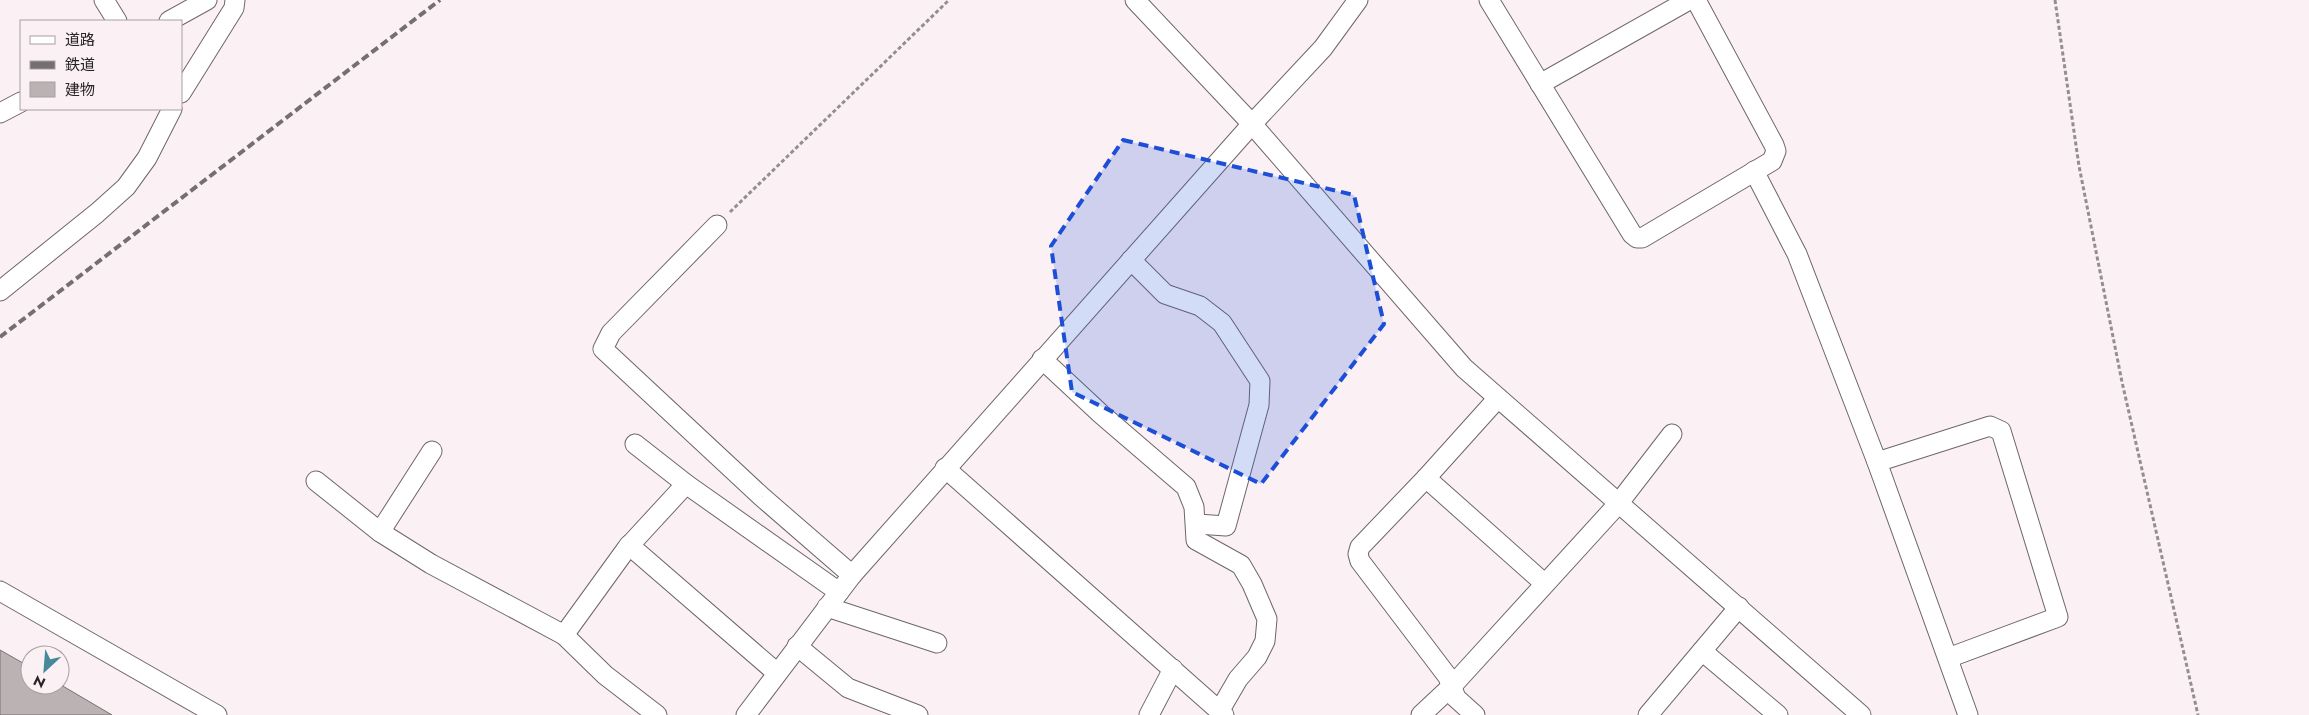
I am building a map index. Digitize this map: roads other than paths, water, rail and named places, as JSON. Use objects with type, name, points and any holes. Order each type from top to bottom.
[{"type":"street","points":[[104,0],[116,20]]},
{"type":"street","points":[[171,20],[207,0]]},
{"type":"street","points":[[182,91],[234,8],[235,0]]},
{"type":"street","points":[[1134,0],[1252,124],[1464,368],[1618,504],[1739,607],[1854,713]]},
{"type":"street","points":[[746,715],[852,575],[1252,124],[1323,48],[1358,0]]},
{"type":"street","points":[[1489,0],[1632,234],[1637,238],[1642,238],[1772,161],[1776,151],[1696,0]]},
{"type":"street","points":[[1540,84],[1690,0]]},
{"type":"street","points":[[0,113],[20,103]]},
{"type":"street","points":[[0,291],[97,213],[126,187],[147,158],[171,110]]},
{"type":"street","points":[[1754,171],[1797,254],[1877,462],[1968,715]]},
{"type":"street","points":[[716,225],[611,333],[604,348],[762,497],[852,575]]},
{"type":"street","points":[[1131,260],[1165,294],[1200,306],[1222,323],[1260,381],[1259,405],[1226,526],[1196,524]]},
{"type":"street","points":[[945,468],[1222,712],[1238,679],[1257,657],[1265,641],[1267,620],[1252,584],[1241,566],[1196,540],[1194,507],[1186,487],[1101,414],[1042,359]]},
{"type":"street","points":[[1475,715],[1456,698],[1448,677],[1360,561],[1358,554],[1360,547],[1426,478],[1498,398]]},
{"type":"street","points":[[1877,462],[1990,426],[2001,431],[2058,616],[1948,658]]},
{"type":"street","points":[[1421,715],[1452,686],[1618,504],[1672,434]]},
{"type":"street","points":[[634,444],[686,484],[839,592]]},
{"type":"street","points":[[380,532],[432,451]]},
{"type":"street","points":[[1426,478],[1544,583]]},
{"type":"street","points":[[316,481],[380,532],[430,564],[564,635],[605,675],[658,715]]},
{"type":"street","points":[[564,635],[629,545],[686,484]]},
{"type":"street","points":[[629,545],[777,673]]},
{"type":"street","points":[[0,591],[217,715]]},
{"type":"street","points":[[827,607],[937,643]]},
{"type":"street","points":[[1648,715],[1739,607]]},
{"type":"street","points":[[797,646],[848,688],[918,715]]},
{"type":"street","points":[[1702,652],[1778,715]]},
{"type":"street","points":[[1149,715],[1173,669]]},
{"type":"railway","points":[[0,337],[440,0]]}]
